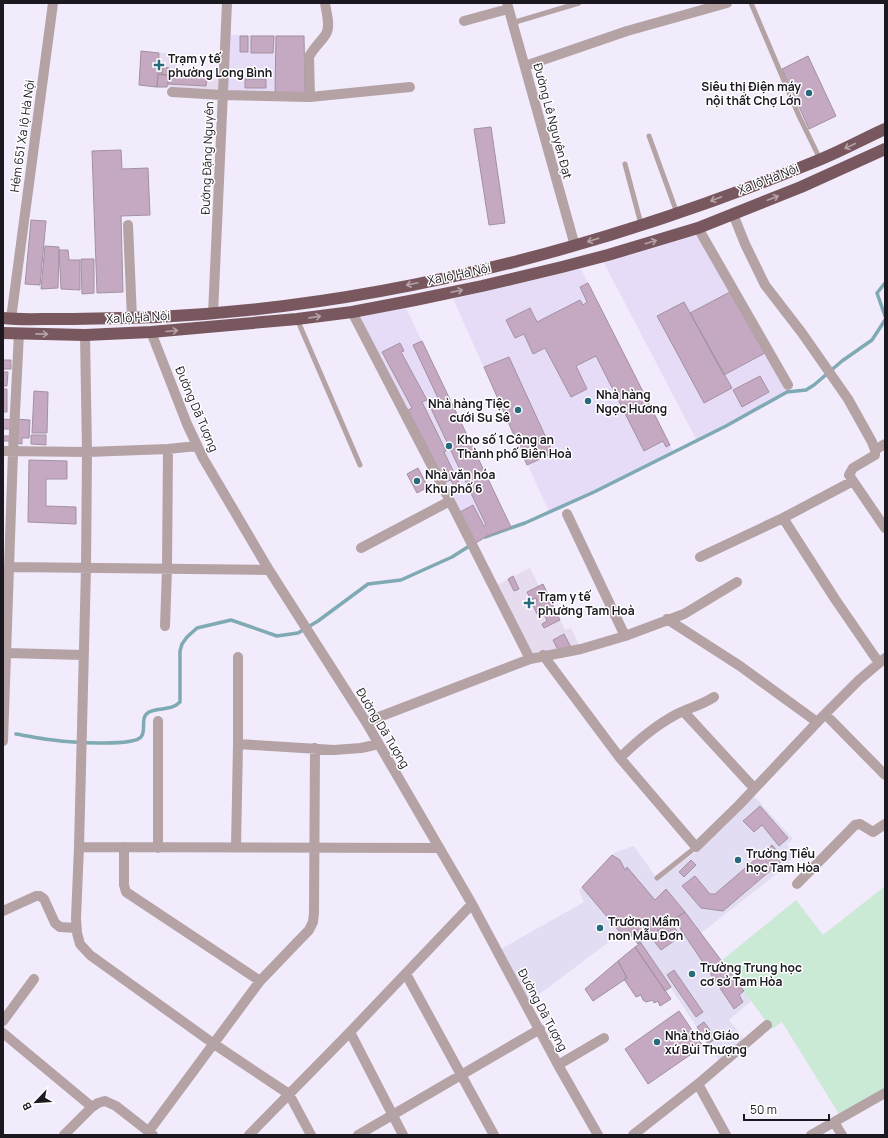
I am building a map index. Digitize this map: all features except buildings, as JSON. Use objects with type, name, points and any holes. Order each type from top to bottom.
[{"type":"highway","name":"Xa lộ Hà Nội","points":[[7,319],[91,319],[213,314],[287,306],[361,295],[484,269],[575,246],[678,214],[820,160],[885,129]]},
{"type":"highway","name":"Xa lộ Hà Nội","points":[[3,333],[85,335],[151,332],[297,319],[352,312],[482,286],[573,264],[698,228],[801,187],[885,149]]},
{"type":"street","name":"Hẻm 651 Xa lộ Hà Nội","points":[[7,319],[53,3]]},
{"type":"street","name":"Đường Đặng Nguyên","points":[[213,314],[227,3]]},
{"type":"street","points":[[310,98],[309,57],[311,52],[326,34],[328,25],[325,3]]},
{"type":"street","points":[[525,66],[626,31],[727,3]]},
{"type":"street","points":[[464,21],[507,6]]},
{"type":"street","name":"Đường Lê Nguyên Đạt","points":[[507,6],[575,246]]},
{"type":"street","points":[[172,92],[310,98],[410,87]]},
{"type":"street","points":[[733,214],[764,286],[802,333],[848,400],[875,450],[874,456],[853,468],[849,475],[885,528]]},
{"type":"street","points":[[128,225],[132,318]]},
{"type":"street","points":[[698,228],[788,385]]},
{"type":"street","points":[[352,312],[530,659]]},
{"type":"street","name":"Đường Dã Tượng","points":[[151,332],[197,446],[269,570],[366,722],[472,904],[558,1065],[598,1135]]},
{"type":"street","points":[[3,741],[6,653],[8,452],[19,333]]},
{"type":"street","points":[[85,335],[87,452],[86,568],[76,918],[76,928],[80,944],[90,955],[214,1044],[289,1094],[311,1135]]},
{"type":"street","points":[[875,450],[885,444]]},
{"type":"street","points":[[8,452],[87,452],[168,449],[197,446]]},
{"type":"street","points":[[165,626],[168,449]]},
{"type":"street","points":[[700,557],[783,518],[853,481]]},
{"type":"street","points":[[361,548],[450,501]]},
{"type":"street","points":[[567,514],[625,636]]},
{"type":"street","points":[[543,656],[620,758],[696,847],[739,805],[825,714],[882,661],[835,599],[783,518]]},
{"type":"street","points":[[7,572],[86,568],[269,570]]},
{"type":"street","points":[[366,722],[530,659],[582,649],[625,636],[667,619],[684,614],[737,582]]},
{"type":"street","points":[[667,619],[740,666],[817,722]]},
{"type":"street","points":[[6,653],[83,655]]},
{"type":"street","points":[[236,847],[238,657]]},
{"type":"street","points":[[620,758],[662,723],[703,704],[714,697]]},
{"type":"street","points":[[684,712],[754,788]]},
{"type":"street","points":[[825,714],[885,775]]},
{"type":"street","points":[[158,721],[158,848]]},
{"type":"street","points":[[238,744],[349,749],[378,744]]},
{"type":"street","points":[[64,1135],[92,1107],[105,1101],[116,1106],[151,1133],[260,981],[309,930],[313,922],[314,914],[315,748]]},
{"type":"street","points":[[797,884],[855,826],[860,824],[873,832],[885,824]]},
{"type":"street","points":[[79,847],[438,848]]},
{"type":"street","points":[[124,847],[124,885],[126,892],[260,981]]},
{"type":"street","points":[[3,911],[36,896],[40,896],[44,899],[55,923],[60,927],[76,928]]},
{"type":"street","points":[[248,1135],[350,1032],[472,904]]},
{"type":"street","points":[[406,974],[494,1135]]},
{"type":"street","points":[[3,1021],[34,979]]},
{"type":"street","points":[[633,1135],[698,1084],[767,1025]]},
{"type":"street","points":[[358,1135],[540,1029]]},
{"type":"street","points":[[350,1032],[403,1135]]},
{"type":"street","points":[[3,1033],[92,1107]]},
{"type":"street","points":[[558,1065],[604,1038]]},
{"type":"street","points":[[698,1084],[726,1135]]},
{"type":"street","points":[[811,1135],[885,1093]]},
{"type":"street","points":[[834,1122],[842,1135]]},
{"type":"lane","points":[[512,23],[579,3]]},
{"type":"lane","points":[[751,3],[799,116],[820,160]]},
{"type":"lane","points":[[649,136],[678,214]]},
{"type":"lane","points":[[625,164],[642,225]]},
{"type":"lane","points":[[297,319],[360,465]]},
{"type":"lane","points":[[657,878],[696,847]]},
{"type":"shaded area","points":[[229,35],[304,36],[305,93],[226,92]]},
{"type":"shaded area","name":"Trạm y tế phường Long Bình","points":[[141,51],[177,54],[176,76],[219,79],[218,91],[139,85]]},
{"type":"shaded area","points":[[697,235],[787,392],[697,441],[604,263]]},
{"type":"shaded area","name":"Nhà hàng Ngọc Hương","points":[[581,269],[674,453],[549,512],[453,299]]},
{"type":"shaded area","name":"Kho số 1 Công an Thành phố Biên Hoà","points":[[406,308],[511,527],[487,536],[476,543],[359,316]]},
{"type":"shaded area","name":"Trạm y tế phường Tam Hoà","points":[[530,568],[539,586],[543,584],[565,630],[571,628],[579,645],[532,654],[497,585]]},
{"type":"shaded area","points":[[753,795],[793,839],[787,844],[794,856],[788,865],[701,933],[751,1001],[729,1020],[744,1039],[719,1061],[671,988],[665,991],[635,947],[638,944],[630,934],[622,939],[618,935],[529,1002],[501,949],[584,902],[579,890],[616,852],[634,846],[658,880],[701,848]]},
{"type":"green space","points":[[885,886],[885,1088],[839,1114],[782,1022],[772,1029],[721,961],[796,900],[823,935]]},
{"type":"waterway","points":[[885,283],[877,293],[885,316]]},
{"type":"waterway","points":[[485,537],[525,523],[594,492],[726,426],[787,392],[806,390],[842,361],[872,340],[885,320]]},
{"type":"waterway","points":[[16,734],[48,740],[85,743],[113,743],[135,740],[143,734],[144,717],[149,712],[173,707],[180,702],[180,651],[182,644],[187,637],[197,628],[231,620],[277,636],[298,633],[318,621],[368,584],[401,580],[452,557],[471,545]]},
{"type":"place","name":"Trạm y tế phường Long Bình","points":[[159,65]]},
{"type":"place","name":"Siêu thị Điện máy nội thất Chợ Lớn","points":[[809,93]]},
{"type":"place","name":"Nhà hàng Ngọc Hương","points":[[588,401]]},
{"type":"place","name":"Nhà hàng Tiệc cưới Su Sê","points":[[518,410]]},
{"type":"place","name":"Kho số 1 Công an Thành phố Biên Hoà","points":[[449,446]]},
{"type":"place","name":"Nhà văn hóa Khu phố 6","points":[[417,481]]},
{"type":"place","name":"Trạm y tế phường Tam Hoà","points":[[529,603]]},
{"type":"place","name":"Trường Tiểu học Tam Hòa","points":[[738,860]]},
{"type":"place","name":"Trường Mầm non Mẫu Đơn","points":[[600,928]]},
{"type":"place","name":"Trường Trung học cơ sở Tam Hòa","points":[[692,974]]},
{"type":"place","name":"Nhà thờ Giáo xứ Bùi Thượng","points":[[657,1042]]}]
